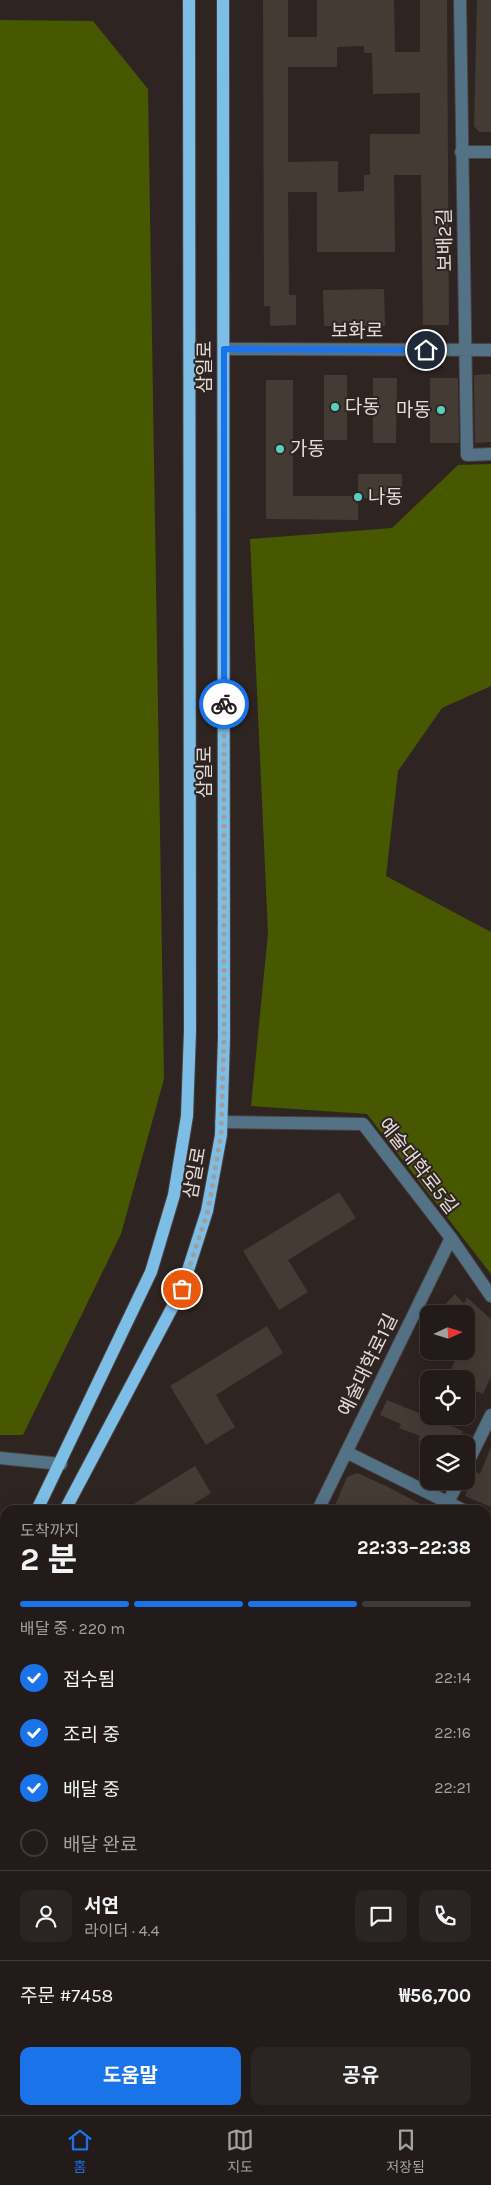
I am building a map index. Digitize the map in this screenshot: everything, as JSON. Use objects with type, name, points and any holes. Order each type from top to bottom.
[{"type":"main road","name":"삼일로","points":[[40,1505],[61,1464],[150,1272],[174,1195],[187,1116],[190,1031],[189,0]]},
{"type":"main road","name":"삼일로","points":[[68,1505],[182,1289],[208,1211],[221,1122],[224,1038],[223,0]]},
{"type":"street","name":"보배2길","points":[[460,0],[467,455],[491,454]]},
{"type":"street","points":[[461,152],[491,152]]},
{"type":"street","name":"보화로","points":[[224,349],[491,350]]},
{"type":"street","name":"예술대학로5길","points":[[221,1122],[363,1124],[451,1238],[491,1296]]},
{"type":"street","name":"예술대학로1길","points":[[320,1505],[451,1238]]},
{"type":"street","points":[[475,1450],[489,1424]]},
{"type":"street","points":[[346,1452],[444,1505]]},
{"type":"street","points":[[0,1458],[61,1464]]},
{"type":"street","points":[[446,1505],[454,1490]]},
{"type":"green space","points":[[0,20],[93,21],[148,89],[164,1079],[121,1234],[23,1435],[0,1435]]},
{"type":"green space","points":[[491,464],[491,686],[442,708],[398,771],[386,876],[491,932],[491,1274],[367,1114],[251,1106],[268,933],[250,539],[392,528],[458,465]]},
{"type":"building","points":[[263,0],[288,0],[288,37],[317,37],[317,0],[394,0],[395,52],[420,52],[420,0],[447,0],[449,325],[423,325],[421,175],[394,175],[395,252],[317,252],[317,192],[288,192],[289,295],[296,295],[296,325],[270,326],[270,306],[264,306]],"holes":[[[364,46],[364,53],[372,53],[373,94],[420,93],[420,134],[370,134],[370,175],[364,175],[364,191],[338,192],[338,161],[288,162],[288,67],[337,67],[337,47]]]},
{"type":"building","points":[[477,0],[491,0],[491,132],[479,132],[474,126]]},
{"type":"building","points":[[384,289],[385,326],[324,326],[323,290]]},
{"type":"building","points":[[491,374],[491,442],[475,443],[474,378],[475,375]]},
{"type":"building","name":"다동","points":[[324,375],[347,375],[347,440],[324,440]]},
{"type":"building","points":[[373,378],[397,378],[396,443],[373,443]]},
{"type":"building","name":"마동","points":[[430,378],[458,378],[459,443],[430,443]]},
{"type":"building","points":[[266,380],[293,380],[293,496],[358,496],[358,474],[402,474],[402,498],[358,498],[358,520],[266,519]]},
{"type":"building","points":[[339,1192],[356,1218],[288,1260],[308,1292],[279,1310],[243,1251]]},
{"type":"building","points":[[455,1294],[463,1303],[466,1301],[466,1297],[491,1319],[491,1376],[483,1394],[475,1391],[475,1370],[451,1370],[455,1360],[475,1360],[475,1305],[445,1305]]},
{"type":"building","points":[[267,1326],[283,1353],[216,1395],[235,1427],[206,1445],[170,1386]]},
{"type":"building","points":[[387,1400],[420,1413],[420,1425],[448,1425],[463,1431],[461,1435],[420,1436],[399,1428],[401,1424],[380,1415]]},
{"type":"building","points":[[491,1447],[491,1505],[486,1505],[465,1496],[468,1490],[475,1490],[476,1472],[480,1474]]},
{"type":"building","points":[[195,1466],[211,1493],[192,1505],[132,1505]]},
{"type":"building","points":[[357,1473],[422,1505],[335,1505],[347,1477]]},
{"type":"way so far","points":[[182,1289],[208,1211],[221,1135],[224,1038],[224,704]]},
{"type":"place","name":"다동","points":[[335,407]]},
{"type":"place","name":"마동","points":[[441,410]]},
{"type":"place","name":"가동","points":[[280,449]]},
{"type":"place","name":"나동","points":[[358,497]]},
{"type":"route","points":[[224,704],[224,349],[426,350]]}]
